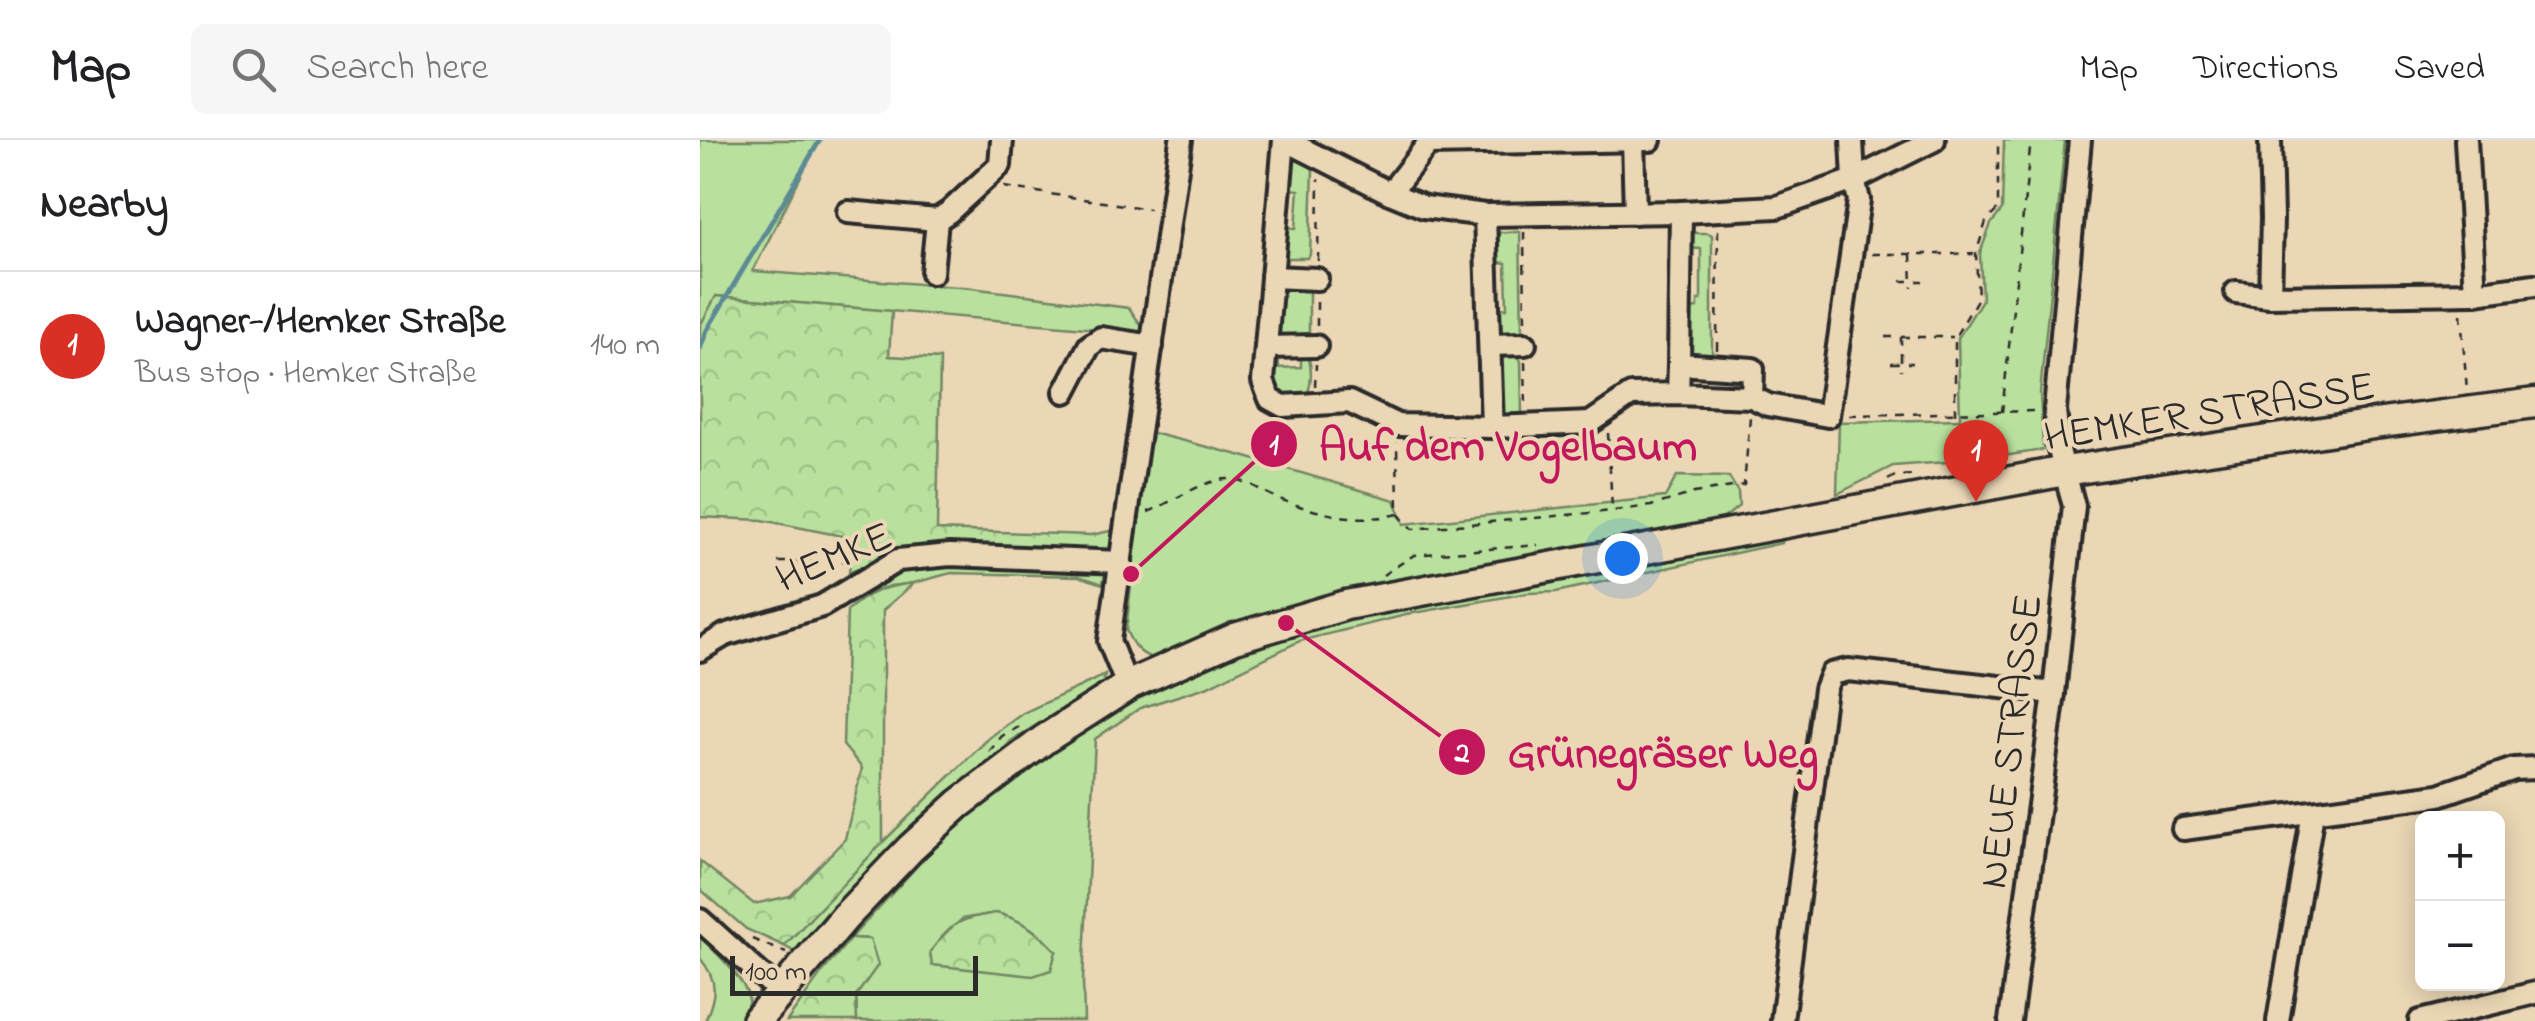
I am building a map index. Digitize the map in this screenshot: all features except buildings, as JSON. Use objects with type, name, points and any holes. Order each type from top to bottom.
[{"type":"main road","name":"HEMKER STRASSE","points":[[756,1021],[846,916],[959,804],[1045,739],[1131,684],[1236,638],[1346,605],[2065,470],[2535,402]]},
{"type":"street","points":[[848,212],[937,220],[1000,164],[1002,140]]},
{"type":"street","points":[[1131,684],[1110,641],[1181,140]]},
{"type":"street","points":[[1852,140],[1854,180],[1859,200],[1828,416],[1768,405],[1752,398],[1630,395],[1590,423],[1397,425],[1349,402],[1283,406],[1270,399],[1262,380],[1285,140],[1424,207],[1486,215],[1777,208],[1854,180],[1934,140]]},
{"type":"street","points":[[1633,140],[1634,213]]},
{"type":"street","points":[[1390,193],[1428,142],[1650,140]]},
{"type":"street","name":"NEUE STRASSE","points":[[2010,1021],[2054,694],[2074,506],[2054,410],[2080,140]]},
{"type":"street","points":[[2270,140],[2270,296]]},
{"type":"street","points":[[2466,140],[2467,293]]},
{"type":"street","points":[[1678,394],[1681,212]]},
{"type":"street","points":[[1486,215],[1492,426]]},
{"type":"street","points":[[932,273],[937,220]]},
{"type":"street","points":[[1272,277],[1318,278]]},
{"type":"street","points":[[2236,292],[2270,296],[2467,293],[2535,285]]},
{"type":"street","points":[[1065,392],[1090,346],[1101,338],[1152,346]]},
{"type":"street","points":[[1490,345],[1525,344]]},
{"type":"street","points":[[1266,346],[1316,346]]},
{"type":"street","points":[[1679,364],[1753,369],[1752,398]]},
{"type":"street","name":"HEMKE","points":[[700,650],[725,635],[822,606],[898,560],[950,556],[1120,562]]},
{"type":"street","points":[[1782,1021],[1825,689],[1831,674],[1848,670],[2054,694]]},
{"type":"street","points":[[2183,829],[2439,795],[2514,769],[2535,768]]},
{"type":"street","points":[[2278,1021],[2313,812]]},
{"type":"street","points":[[700,920],[780,992]]},
{"type":"street","points":[[2420,1021],[2535,993]]},
{"type":"path","points":[[1954,414],[1955,337],[1978,298],[1976,254],[1986,222],[1998,208],[1998,140]]},
{"type":"path","points":[[2002,412],[2031,140]]},
{"type":"path","points":[[979,184],[1171,213]]},
{"type":"path","points":[[1717,366],[1718,210]]},
{"type":"path","points":[[1524,214],[1526,426]]},
{"type":"path","points":[[1851,254],[1976,254]]},
{"type":"path","points":[[1911,254],[1912,286]]},
{"type":"path","points":[[1901,280],[1922,280]]},
{"type":"path","points":[[2467,293],[2468,412]]},
{"type":"path","points":[[1886,337],[1955,337]]},
{"type":"path","points":[[1901,337],[1902,370]]},
{"type":"path","points":[[1891,363],[1912,363]]},
{"type":"path","points":[[1397,425],[1398,514],[1412,528],[1651,506],[1694,493],[1744,485],[1752,398]]},
{"type":"path","points":[[1828,416],[2054,410]]},
{"type":"path","points":[[1607,412],[1612,511]]},
{"type":"path","points":[[1970,456],[1971,472]]},
{"type":"path","points":[[1126,520],[1212,482],[1230,478],[1277,498],[1332,514],[1377,519],[1398,514]]},
{"type":"path","points":[[1374,581],[1414,554],[1548,544]]},
{"type":"path","points":[[778,562],[898,560]]},
{"type":"path","points":[[990,750],[1002,736],[1036,718]]},
{"type":"path","points":[[740,934],[787,954]]},
{"type":"green space","points":[[700,140],[819,140],[753,271],[971,288],[1129,308],[1143,333],[717,296],[700,326]]},
{"type":"green space","points":[[2004,140],[2065,141],[2040,393],[2043,450],[1977,460],[1975,444],[1960,445],[1961,461],[1893,466],[1837,494],[1839,422],[1960,419],[1958,338],[1982,300],[1980,253],[1991,224],[2002,210]]},
{"type":"green space","points":[[1293,156],[1312,165],[1313,170],[1307,258],[1279,255],[1280,227],[1296,228],[1299,190],[1284,188],[1288,160]]},
{"type":"green space","points":[[1501,232],[1520,232],[1520,336],[1498,336],[1493,309],[1507,308],[1506,263],[1492,262],[1493,239]]},
{"type":"green space","points":[[1687,233],[1712,235],[1712,356],[1706,359],[1691,358],[1687,348],[1686,309],[1698,308],[1701,300],[1701,249],[1687,248]]},
{"type":"green space","points":[[1276,290],[1309,291],[1309,333],[1306,337],[1273,337]]},
{"type":"green space","points":[[716,296],[892,311],[889,356],[940,359],[937,530],[1091,535],[1115,530],[1111,554],[896,551],[849,573],[852,538],[762,520],[700,517],[700,326]]},
{"type":"green space","points":[[1301,352],[1307,354],[1310,365],[1307,394],[1305,399],[1284,397],[1271,383],[1271,354],[1278,353],[1279,368],[1301,367]]},
{"type":"green space","points":[[1500,355],[1516,355],[1521,361],[1522,413],[1512,417],[1498,416],[1495,361]]},
{"type":"green space","points":[[1148,432],[1395,500],[1404,524],[1665,497],[1677,476],[1729,477],[1738,492],[1739,506],[1717,524],[1158,660],[1138,650],[1126,630]]},
{"type":"green space","points":[[1785,532],[1782,543],[1556,592],[1528,593],[1414,613],[1300,641],[1206,687],[1140,708],[1095,739],[1084,1021],[857,1021],[856,996],[870,939],[851,938],[945,836],[1049,749],[1138,692],[1235,648],[1346,614]],"holes":[[[996,913],[1029,927],[1056,951],[932,965],[930,952],[962,919]]]},
{"type":"green space","points":[[949,564],[1093,569],[1105,573],[1103,584],[1079,576],[951,573],[863,595],[903,568]]},
{"type":"green space","points":[[914,583],[883,610],[883,842],[784,946],[746,929],[700,889],[700,861],[754,904],[790,896],[845,839],[862,768],[843,745],[847,611],[878,591]]},
{"type":"green space","points":[[1105,675],[1101,692],[1011,741],[968,788],[895,852],[795,952],[784,946],[990,737],[1023,713]]},
{"type":"green space","points":[[996,913],[1021,923],[1050,944],[1056,951],[1051,970],[1033,976],[932,965],[930,952],[951,927]]},
{"type":"green space","points":[[700,937],[745,989],[748,1003],[742,1021],[705,1021],[714,989],[700,958]]},
{"type":"green space","points":[[851,938],[870,939],[878,965],[856,996],[857,1021],[787,1021],[821,974]]},
{"type":"waterway","points":[[700,349],[707,330],[820,140]]},
{"type":"place","name":"Wagner-/Hemker Straße","points":[[1976,502]]},
{"type":"place","name":"Auf dem Vogelbaum","points":[[1131,574]]},
{"type":"place","name":"Grünegräser Weg","points":[[1286,623]]}]
